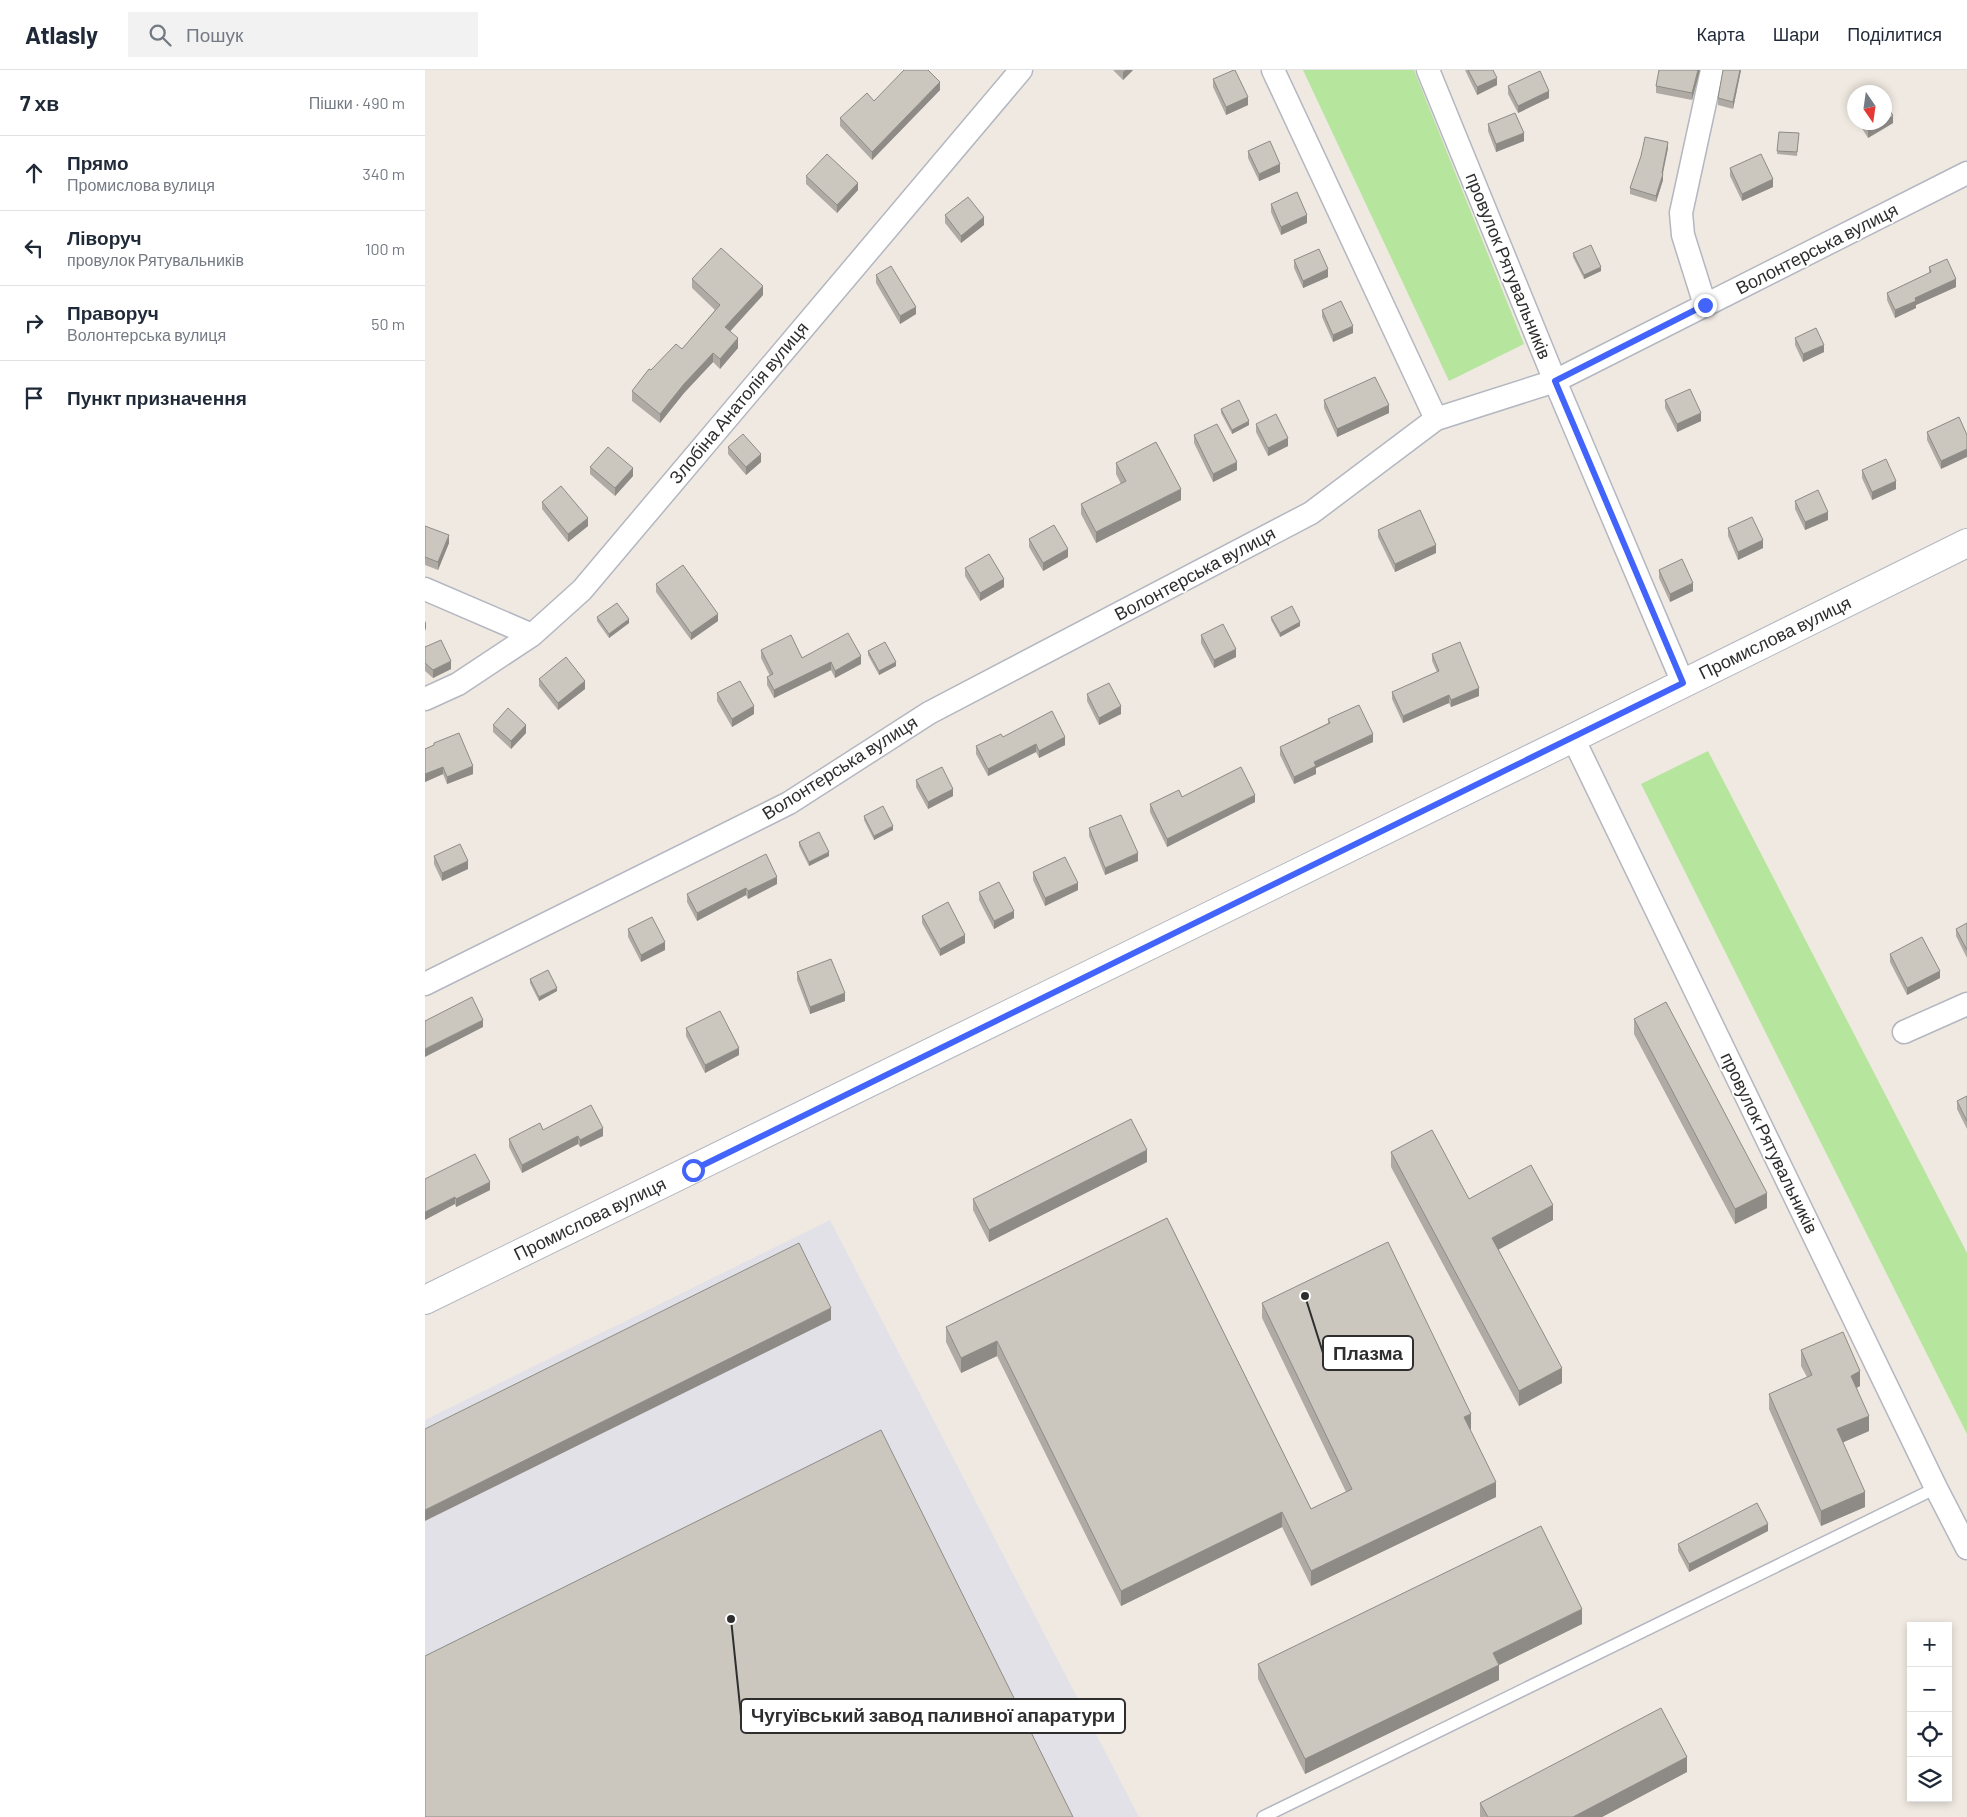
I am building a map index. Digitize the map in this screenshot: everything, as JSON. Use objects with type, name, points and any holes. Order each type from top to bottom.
[{"type":"street","name":"Злобіна Анатолія вулиця","points":[[425,699],[458,684],[532,635],[582,590],[1021,70]]},
{"type":"street","points":[[1273,70],[1436,419]]},
{"type":"street","name":"провулок Рятувальників","points":[[1428,70],[1555,381],[1683,683]]},
{"type":"street","points":[[1705,305],[1683,235],[1681,213],[1711,70]]},
{"type":"street","name":"Волонтерська вулиця","points":[[425,984],[789,803],[929,713],[1311,513],[1436,419],[1555,381],[1967,173]]},
{"type":"street","name":"Промислова вулиця","points":[[425,1300],[1967,543]]},
{"type":"street","points":[[425,589],[532,635]]},
{"type":"street","name":"провулок Рятувальників","points":[[1573,738],[1936,1488],[1967,1548]]},
{"type":"street","points":[[1904,1032],[1967,1004]]},
{"type":"lane","points":[[1263,1817],[1936,1488]]},
{"type":"shaded area","points":[[830,1220],[1139,1817],[425,1817],[425,1420]]},
{"type":"green space","points":[[1303,70],[1414,70],[1524,344],[1449,381]]},
{"type":"green space","points":[[1708,751],[1967,1253],[1967,1434],[1641,784]]},
{"type":"building","points":[[904,70],[928,70],[940,82],[872,152],[840,118],[867,93],[874,101]]},
{"type":"building","points":[[1234,70],[1248,97],[1226,107],[1213,79]]},
{"type":"building","points":[[1468,70],[1493,70],[1497,78],[1477,87]]},
{"type":"building","points":[[1659,70],[1698,70],[1692,93],[1656,86]]},
{"type":"building","points":[[1723,70],[1740,70],[1733,102],[1718,98]]},
{"type":"building","points":[[1540,71],[1549,91],[1518,106],[1508,86]]},
{"type":"building","points":[[1515,113],[1524,133],[1496,144],[1488,124]]},
{"type":"building","points":[[1779,132],[1799,133],[1797,152],[1777,151]]},
{"type":"building","points":[[1645,137],[1668,142],[1663,174],[1656,196],[1630,188],[1641,156]]},
{"type":"building","points":[[1270,141],[1280,164],[1259,174],[1248,151]]},
{"type":"building","points":[[827,154],[858,183],[837,205],[806,176]]},
{"type":"building","points":[[1761,154],[1773,179],[1742,194],[1730,168]]},
{"type":"building","points":[[1297,192],[1307,215],[1281,227],[1271,204]]},
{"type":"building","points":[[968,197],[984,217],[961,236],[945,215]]},
{"type":"building","points":[[1591,245],[1601,267],[1584,275],[1573,253]]},
{"type":"building","points":[[721,248],[763,286],[725,327],[738,338],[720,359],[713,353],[684,384],[660,414],[632,391],[649,369],[651,370],[676,344],[682,349],[720,305],[692,279]]},
{"type":"building","points":[[1319,249],[1328,269],[1303,281],[1294,260]]},
{"type":"building","points":[[1947,259],[1956,279],[1915,298],[1916,301],[1895,310],[1887,293],[1931,272],[1929,267]]},
{"type":"building","points":[[891,266],[916,307],[900,316],[876,275]]},
{"type":"building","points":[[1341,301],[1353,326],[1333,335],[1322,310]]},
{"type":"building","points":[[1816,328],[1824,345],[1803,354],[1795,338]]},
{"type":"building","points":[[1375,377],[1389,405],[1337,429],[1324,400]]},
{"type":"building","points":[[1690,389],[1701,413],[1677,424],[1665,400]]},
{"type":"building","points":[[1239,400],[1249,421],[1232,430],[1221,409]]},
{"type":"building","points":[[1276,414],[1288,438],[1268,448],[1256,424]]},
{"type":"building","points":[[1959,417],[1967,435],[1967,449],[1941,461],[1927,432]]},
{"type":"building","points":[[1217,424],[1237,462],[1213,474],[1194,435]]},
{"type":"building","points":[[743,434],[761,454],[746,467],[728,447]]},
{"type":"building","points":[[1156,442],[1181,489],[1096,532],[1081,504],[1126,481],[1116,463]]},
{"type":"building","points":[[608,447],[633,468],[615,488],[590,467]]},
{"type":"building","points":[[1886,459],[1896,481],[1872,492],[1862,470]]},
{"type":"building","points":[[561,486],[588,518],[568,534],[542,502]]},
{"type":"building","points":[[1818,490],[1828,512],[1805,522],[1795,501]]},
{"type":"building","points":[[1420,510],[1436,545],[1395,564],[1378,530]]},
{"type":"building","points":[[1752,517],[1763,540],[1738,552],[1728,528]]},
{"type":"building","points":[[1054,525],[1068,549],[1043,563],[1029,539]]},
{"type":"building","points":[[425,526],[449,535],[438,562],[425,557]]},
{"type":"building","points":[[989,554],[1004,579],[980,593],[965,568]]},
{"type":"building","points":[[1682,559],[1693,583],[1670,594],[1659,570]]},
{"type":"building","points":[[683,565],[718,614],[691,633],[656,584]]},
{"type":"building","points":[[617,603],[629,619],[609,634],[597,617]]},
{"type":"building","points":[[1292,606],[1300,622],[1280,633],[1271,617]]},
{"type":"building","points":[[1223,624],[1236,649],[1214,660],[1201,635]]},
{"type":"building","points":[[848,633],[861,656],[835,671],[831,662],[774,690],[767,677],[773,674],[761,650],[791,635],[802,658]]},
{"type":"building","points":[[441,640],[451,661],[433,670],[425,663],[425,647]]},
{"type":"building","points":[[885,642],[896,662],[879,671],[868,651]]},
{"type":"building","points":[[1460,642],[1479,688],[1451,700],[1449,695],[1403,716],[1392,692],[1439,671],[1432,654]]},
{"type":"building","points":[[566,657],[585,681],[558,703],[539,679]]},
{"type":"building","points":[[740,681],[754,706],[732,719],[717,693]]},
{"type":"building","points":[[1109,683],[1121,706],[1099,718],[1087,694]]},
{"type":"building","points":[[1359,705],[1373,734],[1314,762],[1316,766],[1294,777],[1280,747],[1330,723],[1328,719]]},
{"type":"building","points":[[508,708],[526,725],[511,741],[493,725]]},
{"type":"building","points":[[1052,711],[1065,737],[1039,751],[1036,744],[988,769],[976,746],[1001,734],[1003,737]]},
{"type":"building","points":[[459,733],[473,766],[447,777],[443,767],[425,774],[425,749],[434,745],[434,743]]},
{"type":"building","points":[[942,767],[953,789],[928,802],[916,780]]},
{"type":"building","points":[[1241,767],[1255,795],[1167,839],[1150,804],[1179,790],[1182,797]]},
{"type":"building","points":[[883,806],[893,826],[874,836],[864,816]]},
{"type":"building","points":[[1121,815],[1138,853],[1105,868],[1089,828]]},
{"type":"building","points":[[819,832],[829,852],[809,862],[799,842]]},
{"type":"building","points":[[460,844],[468,861],[442,873],[434,856]]},
{"type":"building","points":[[766,854],[777,877],[748,891],[746,888],[697,913],[687,894]]},
{"type":"building","points":[[1065,857],[1078,883],[1045,898],[1033,872]]},
{"type":"building","points":[[999,882],[1014,911],[994,921],[979,892]]},
{"type":"building","points":[[948,902],[965,935],[940,949],[922,916]]},
{"type":"building","points":[[652,917],[665,942],[641,955],[628,929]]},
{"type":"building","points":[[1967,923],[1967,950],[1956,929]]},
{"type":"building","points":[[1922,937],[1940,971],[1907,988],[1890,954]]},
{"type":"building","points":[[831,959],[845,993],[810,1007],[797,972]]},
{"type":"building","points":[[548,970],[557,988],[539,997],[530,979]]},
{"type":"building","points":[[472,997],[483,1020],[425,1049],[425,1021]]},
{"type":"building","points":[[1666,1002],[1767,1193],[1735,1209],[1634,1019]]},
{"type":"building","points":[[720,1011],[739,1048],[705,1065],[686,1028]]},
{"type":"building","points":[[1967,1096],[1967,1121],[1957,1101]]},
{"type":"building","points":[[591,1105],[603,1128],[580,1140],[578,1136],[522,1165],[509,1139],[540,1123],[543,1130]]},
{"type":"building","points":[[1131,1119],[1147,1150],[989,1230],[973,1199]]},
{"type":"building","points":[[1432,1130],[1469,1199],[1531,1165],[1553,1205],[1492,1238],[1562,1368],[1519,1391],[1391,1152]]},
{"type":"building","points":[[475,1154],[490,1182],[425,1212],[425,1179]]},
{"type":"building","points":[[1167,1218],[1311,1509],[1352,1489],[1262,1303],[1388,1242],[1471,1414],[1464,1417],[1496,1482],[1311,1571],[1282,1512],[1121,1591],[997,1341],[961,1358],[946,1327]]},
{"type":"building","points":[[799,1243],[831,1308],[425,1510],[425,1429]]},
{"type":"building","points":[[1843,1332],[1860,1371],[1851,1376],[1869,1416],[1837,1429],[1865,1492],[1821,1511],[1769,1394],[1812,1375],[1801,1350]]},
{"type":"building","points":[[881,1430],[1073,1817],[425,1817],[425,1656]]},
{"type":"building","points":[[1757,1503],[1768,1524],[1689,1564],[1678,1544]]},
{"type":"building","points":[[1541,1526],[1582,1609],[1493,1653],[1499,1665],[1305,1759],[1258,1664]]},
{"type":"building","points":[[1661,1708],[1687,1757],[1573,1817],[1488,1817],[1480,1803]]},
{"type":"place","name":"Плазма","points":[[1305,1296]]},
{"type":"place","name":"Чугуївський завод паливної апаратури","points":[[731,1619]]},
{"type":"route","points":[[693,1170],[1683,683],[1555,381],[1705,305]]}]
